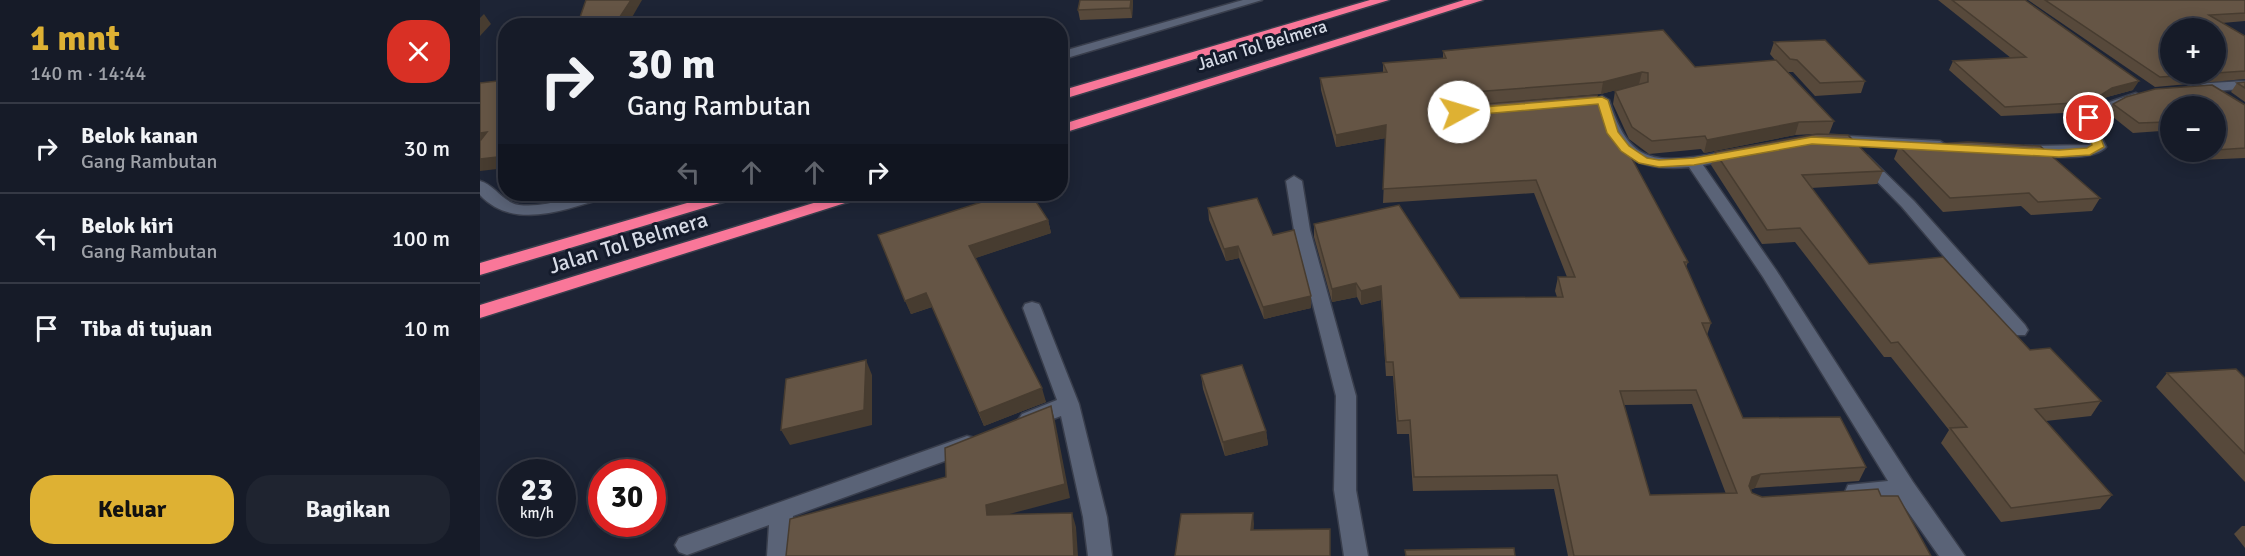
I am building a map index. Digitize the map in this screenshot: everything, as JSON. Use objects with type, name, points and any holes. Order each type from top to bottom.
[{"type":"highway","name":"Jalan Tol Belmera","points":[[1068,94],[1383,0]]},
{"type":"highway","name":"Jalan Tol Belmera","points":[[1068,128],[1477,0]]},
{"type":"highway","name":"Jalan Tol Belmera","points":[[480,269],[710,201]]},
{"type":"highway","name":"Jalan Tol Belmera","points":[[480,312],[836,201]]},
{"type":"street","points":[[1068,54],[1256,0]]},
{"type":"street","points":[[2011,150],[2090,152],[2098,147],[2089,126],[2091,114],[2151,93],[2132,80]]},
{"type":"street","points":[[2179,89],[2245,86]]},
{"type":"street","points":[[2210,87],[2227,100]]},
{"type":"street","points":[[1584,102],[1621,95]]},
{"type":"street","points":[[1602,100],[1612,133],[1625,148],[1643,160],[1659,163],[1694,161],[1758,150]]},
{"type":"street","points":[[1829,124],[1908,204],[2018,330]]},
{"type":"street","points":[[1812,140],[1951,147]]},
{"type":"street","points":[[1694,161],[1770,274],[1905,489],[1953,556]]},
{"type":"street","points":[[1294,181],[1302,230],[1346,396],[1345,490],[1356,556]]},
{"type":"street","points":[[480,186],[498,203],[518,211],[574,201]]},
{"type":"street","points":[[1032,308],[1069,404],[1095,517],[1100,556]]},
{"type":"street","points":[[1006,429],[1069,404]]},
{"type":"street","points":[[687,545],[923,462],[986,437]]},
{"type":"street","points":[[1836,494],[1905,489]]},
{"type":"street","points":[[779,556],[782,511]]},
{"type":"building","points":[[586,0],[631,0],[619,18],[580,18]]},
{"type":"building","points":[[1080,0],[1131,0],[1130,8],[1078,10]]},
{"type":"building","points":[[1952,0],[2025,0],[2139,81],[2112,88],[2090,102],[2005,107],[1953,61],[2026,57]]},
{"type":"building","points":[[2045,0],[2245,0],[2245,13],[2209,15],[2214,18],[2160,18],[2160,77]]},
{"type":"building","points":[[2226,25],[2245,36],[2245,71],[2226,72]]},
{"type":"building","points":[[1663,30],[1695,67],[1776,60],[1834,121],[1799,122],[1707,140],[1705,136],[1652,141],[1632,127],[1615,91],[1648,82],[1648,73],[1642,72],[1603,82],[1460,93],[1451,100],[1460,106],[1597,95],[1611,127],[1626,144],[1624,144],[1688,262],[1684,262],[1711,323],[1702,323],[1743,418],[1840,417],[1866,467],[1761,474],[1752,477],[1749,486],[1752,493],[1762,497],[1878,489],[1881,496],[1898,496],[1931,556],[1574,556],[1557,475],[1414,477],[1410,420],[1398,421],[1393,362],[1386,362],[1381,286],[1361,291],[1356,283],[1332,289],[1314,224],[1399,205],[1460,298],[1563,297],[1558,277],[1575,277],[1536,180],[1383,189],[1386,125],[1336,135],[1320,78],[1387,72],[1383,63],[1446,58],[1443,51]],"holes":[[[1696,390],[1737,493],[1650,495],[1620,391]]]},
{"type":"building","points":[[1825,40],[1865,81],[1820,83],[1797,60],[1790,59],[1774,42]]},
{"type":"building","points":[[498,81],[498,157],[480,159],[480,141],[487,132],[480,133],[480,83]]},
{"type":"building","points":[[2245,82],[2245,88],[2237,83]]},
{"type":"building","points":[[2212,85],[2245,105],[2245,148],[2226,149],[2226,96],[2160,96],[2160,122],[2139,123],[2113,104],[2126,97],[2155,89]]},
{"type":"building","points":[[1817,134],[1848,135],[1883,171],[1802,175],[1869,264],[1943,257],[2030,350],[2050,348],[2101,401],[2035,409],[2112,495],[2011,508],[1950,428],[1967,427],[1898,342],[1891,343],[1800,228],[1767,230],[1715,152]]},
{"type":"building","points":[[1968,142],[2040,146],[2100,198],[2038,202],[2029,193],[1950,198],[1899,146]]},
{"type":"building","points":[[1257,198],[1273,235],[1294,230],[1311,296],[1263,307],[1238,246],[1224,249],[1208,208]]},
{"type":"building","points":[[985,201],[1036,201],[1048,220],[969,246],[1042,388],[979,413],[926,293],[905,301],[878,235]]},
{"type":"building","points":[[866,360],[864,410],[781,430],[786,379]]},
{"type":"building","points":[[1242,365],[1266,431],[1223,442],[1201,375]]},
{"type":"building","points":[[2236,369],[2245,378],[2245,454],[2167,373]]},
{"type":"building","points":[[1051,406],[1065,484],[986,505],[987,515],[1072,513],[1074,556],[786,556],[790,519],[946,477],[945,448]]},
{"type":"building","points":[[1253,513],[1251,530],[1330,529],[1330,556],[1175,556],[1181,514]]},
{"type":"building","points":[[1514,548],[1515,556],[1406,556],[1405,550]]},
{"type":"route","points":[[1459,112],[1602,100],[1612,133],[1625,148],[1643,160],[1659,163],[1694,161],[1812,140],[2059,153],[2090,152],[2098,147],[2089,126],[2089,118]]}]
